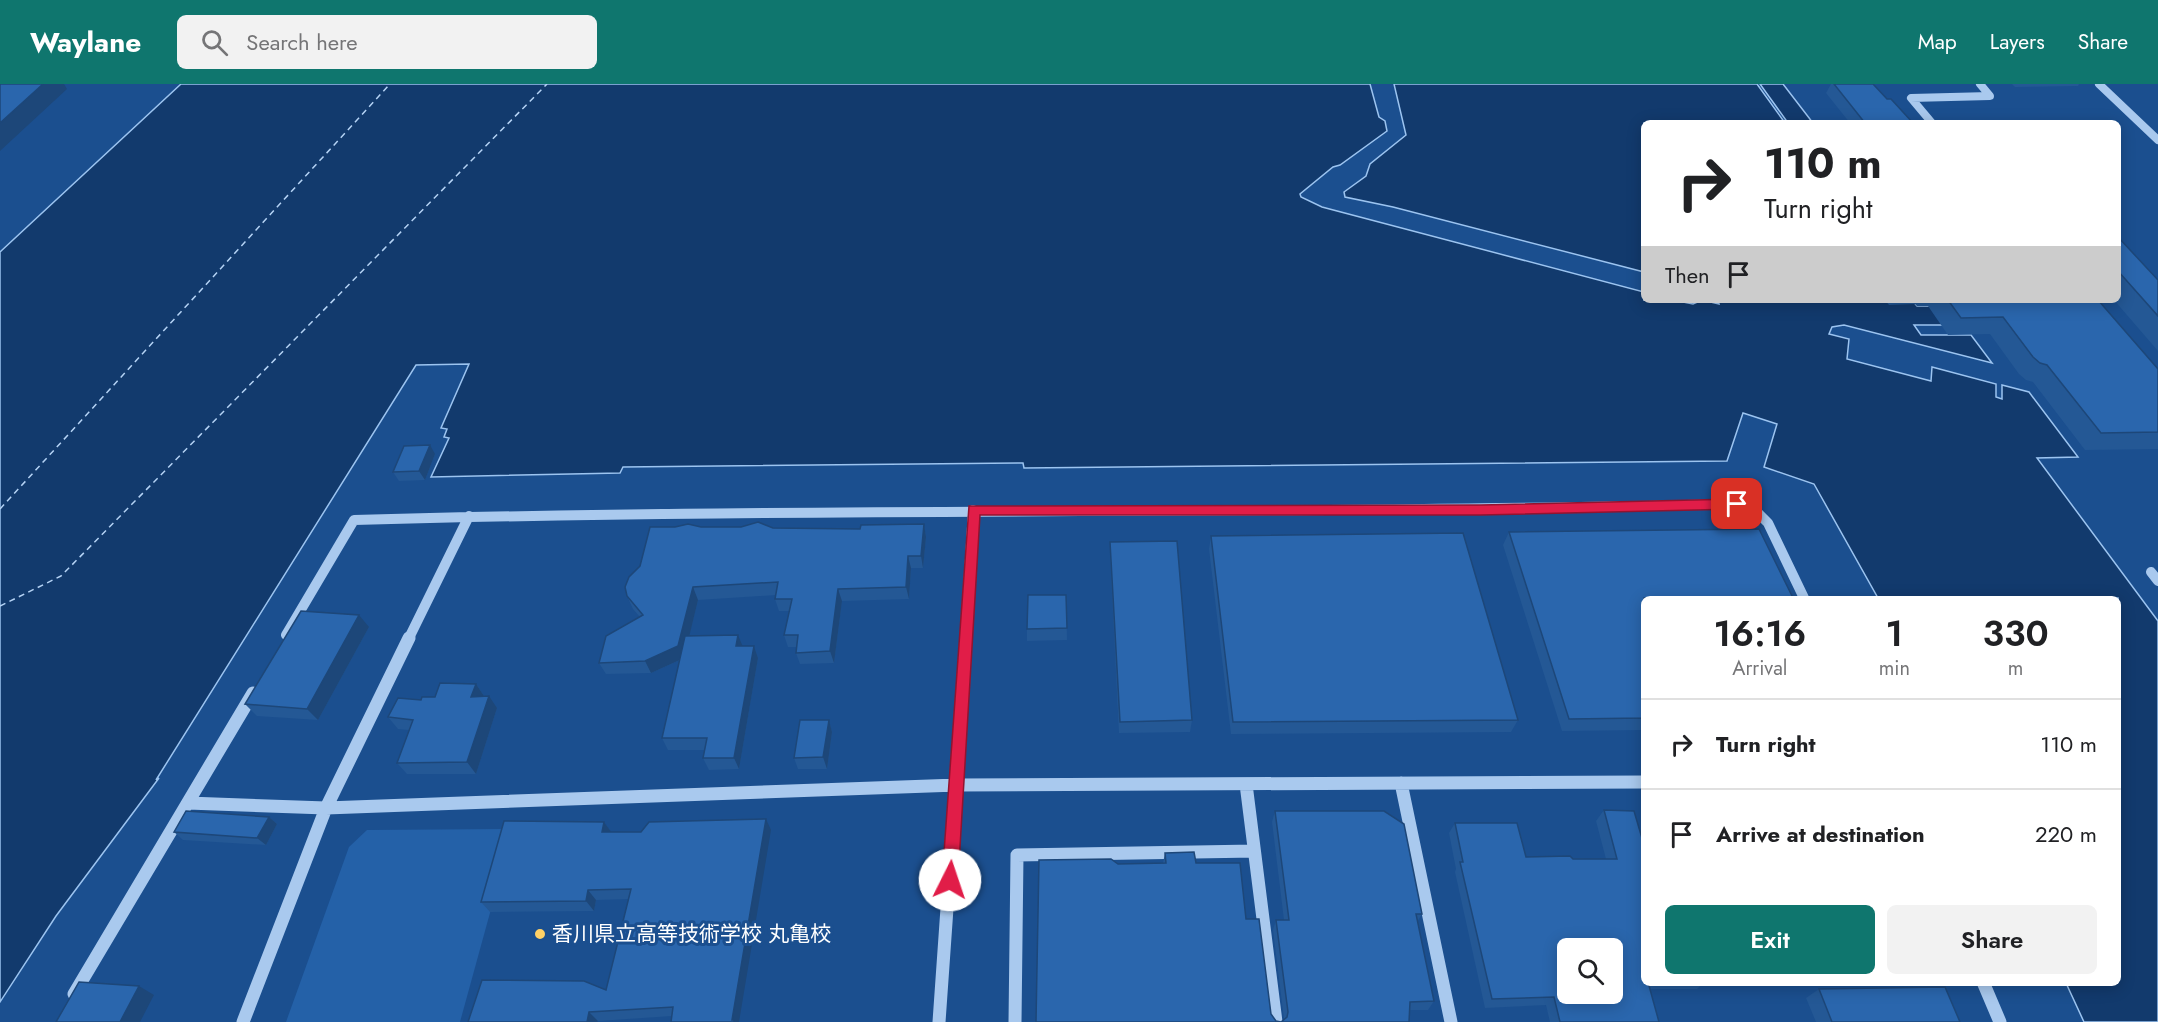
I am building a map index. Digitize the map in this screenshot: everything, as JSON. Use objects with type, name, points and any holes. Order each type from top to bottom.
[{"type":"street","points":[[1929,120],[1911,98],[1990,96],[1980,84]]},
{"type":"street","points":[[2099,84],[2158,140]]},
{"type":"street","points":[[283,641],[354,520],[469,516],[973,510],[1481,510],[1737,504],[1755,510],[1768,524],[1803,596]]},
{"type":"street","points":[[939,1022],[957,785],[973,510]]},
{"type":"street","points":[[243,1022],[326,808],[469,516]]},
{"type":"street","points":[[2151,572],[2158,581]]},
{"type":"street","points":[[69,1002],[259,682]]},
{"type":"street","points":[[188,803],[326,808],[957,785],[1641,782]]},
{"type":"street","points":[[1401,783],[1451,1022]]},
{"type":"street","points":[[1246,784],[1276,1022]]},
{"type":"street","points":[[1015,1022],[1017,855],[1254,851]]},
{"type":"street","points":[[1985,986],[2000,1022]]},
{"type":"shaded area","points":[[181,84],[1370,84],[1379,117],[1385,121],[1387,131],[1340,165],[1333,167],[1300,194],[1301,197],[1322,207],[1641,291],[1641,303],[1914,303],[1917,306],[1936,306],[1949,325],[1914,325],[1921,335],[1971,335],[1992,363],[1844,325],[1832,327],[1829,334],[1849,339],[1847,359],[1931,381],[1932,367],[1996,384],[1996,397],[2002,399],[2002,385],[2029,392],[2078,457],[2037,458],[2158,621],[2158,1022],[2084,1022],[2067,986],[2121,986],[2121,596],[1877,596],[1814,484],[1764,467],[1777,424],[1743,413],[1727,461],[1024,468],[1023,463],[623,467],[620,473],[431,477],[449,438],[444,437],[447,429],[441,428],[469,364],[416,365],[156,780],[159,778],[56,916],[0,1002],[0,252]]},
{"type":"shaded area","points":[[1394,84],[1757,84],[1783,120],[1641,120],[1641,271],[1393,207],[1345,197],[1344,192],[1366,176],[1370,164],[1406,135]]},
{"type":"shaded area","points":[[1760,84],[1783,84],[1811,120],[1786,120]]},
{"type":"shaded area","points":[[513,829],[460,1022],[286,1022],[349,847],[367,830]]},
{"type":"building","points":[[0,84],[43,84],[0,123]]},
{"type":"building","points":[[1834,84],[1873,84],[1910,120],[1863,120]]},
{"type":"building","points":[[2121,240],[2158,280],[2158,316],[2121,274]]},
{"type":"building","points":[[1950,303],[2101,303],[2158,369],[2158,432],[2101,433],[2047,365],[2033,357],[2003,317],[1961,318]]},
{"type":"building","points":[[430,445],[419,471],[393,472],[404,446]]},
{"type":"building","points":[[758,522],[773,528],[860,529],[861,525],[924,524],[921,556],[908,556],[906,587],[838,589],[830,651],[796,653],[798,635],[784,635],[792,599],[775,599],[778,582],[693,587],[678,646],[645,661],[599,663],[606,636],[643,615],[627,596],[625,587],[629,577],[640,566],[650,527],[675,527],[688,524],[701,527],[741,527]]},
{"type":"building","points":[[1759,529],[1792,596],[1641,596],[1641,718],[1569,719],[1509,532]]},
{"type":"building","points":[[1463,533],[1518,720],[1233,722],[1211,536]]},
{"type":"building","points":[[1177,541],[1192,720],[1120,722],[1110,542]]},
{"type":"building","points":[[1028,595],[1066,595],[1067,628],[1027,629]]},
{"type":"building","points":[[301,611],[359,615],[307,709],[245,704]]},
{"type":"building","points":[[738,635],[736,646],[754,646],[734,758],[703,758],[707,738],[662,738],[685,636]]},
{"type":"building","points":[[440,683],[476,684],[471,697],[489,696],[467,762],[397,763],[413,720],[388,717],[398,698],[421,700],[422,697],[435,697]]},
{"type":"building","points":[[800,720],[829,720],[823,757],[794,758]]},
{"type":"building","points":[[1604,810],[1634,811],[1641,835],[1641,986],[1649,986],[1659,1022],[1560,1022],[1554,997],[1492,999],[1460,862],[1463,862],[1455,823],[1517,823],[1526,857],[1570,856],[1573,859],[1617,859]]},
{"type":"building","points":[[186,811],[269,817],[257,838],[174,832]]},
{"type":"building","points":[[1275,811],[1384,811],[1404,824],[1422,914],[1416,914],[1434,1001],[1410,1002],[1409,1022],[1281,1022],[1287,1017],[1288,1012],[1276,920],[1289,920]]},
{"type":"building","points":[[766,819],[732,1020],[734,1022],[671,1022],[673,1007],[589,1012],[587,1022],[468,1022],[482,980],[584,981],[606,990],[631,889],[588,890],[586,901],[481,902],[504,821],[604,822],[602,832],[641,832],[649,822]]},
{"type":"building","points":[[1194,852],[1196,863],[1240,863],[1246,919],[1259,919],[1271,1014],[1276,1021],[1281,1022],[1036,1022],[1039,860],[1111,859],[1118,864],[1166,863],[1165,853]]},
{"type":"building","points":[[79,982],[139,986],[120,1022],[56,1022]]},
{"type":"building","points":[[1945,987],[1960,1022],[1832,1022],[1819,989]]},
{"type":"ferry route","points":[[0,509],[390,84]]},
{"type":"ferry route","points":[[0,606],[61,576],[547,84]]},
{"type":"place","name":"香川県立高等技術学校 丸亀校","points":[[540,934]]},
{"type":"route","points":[[950,880],[973,510],[1481,510],[1737,504]]}]
